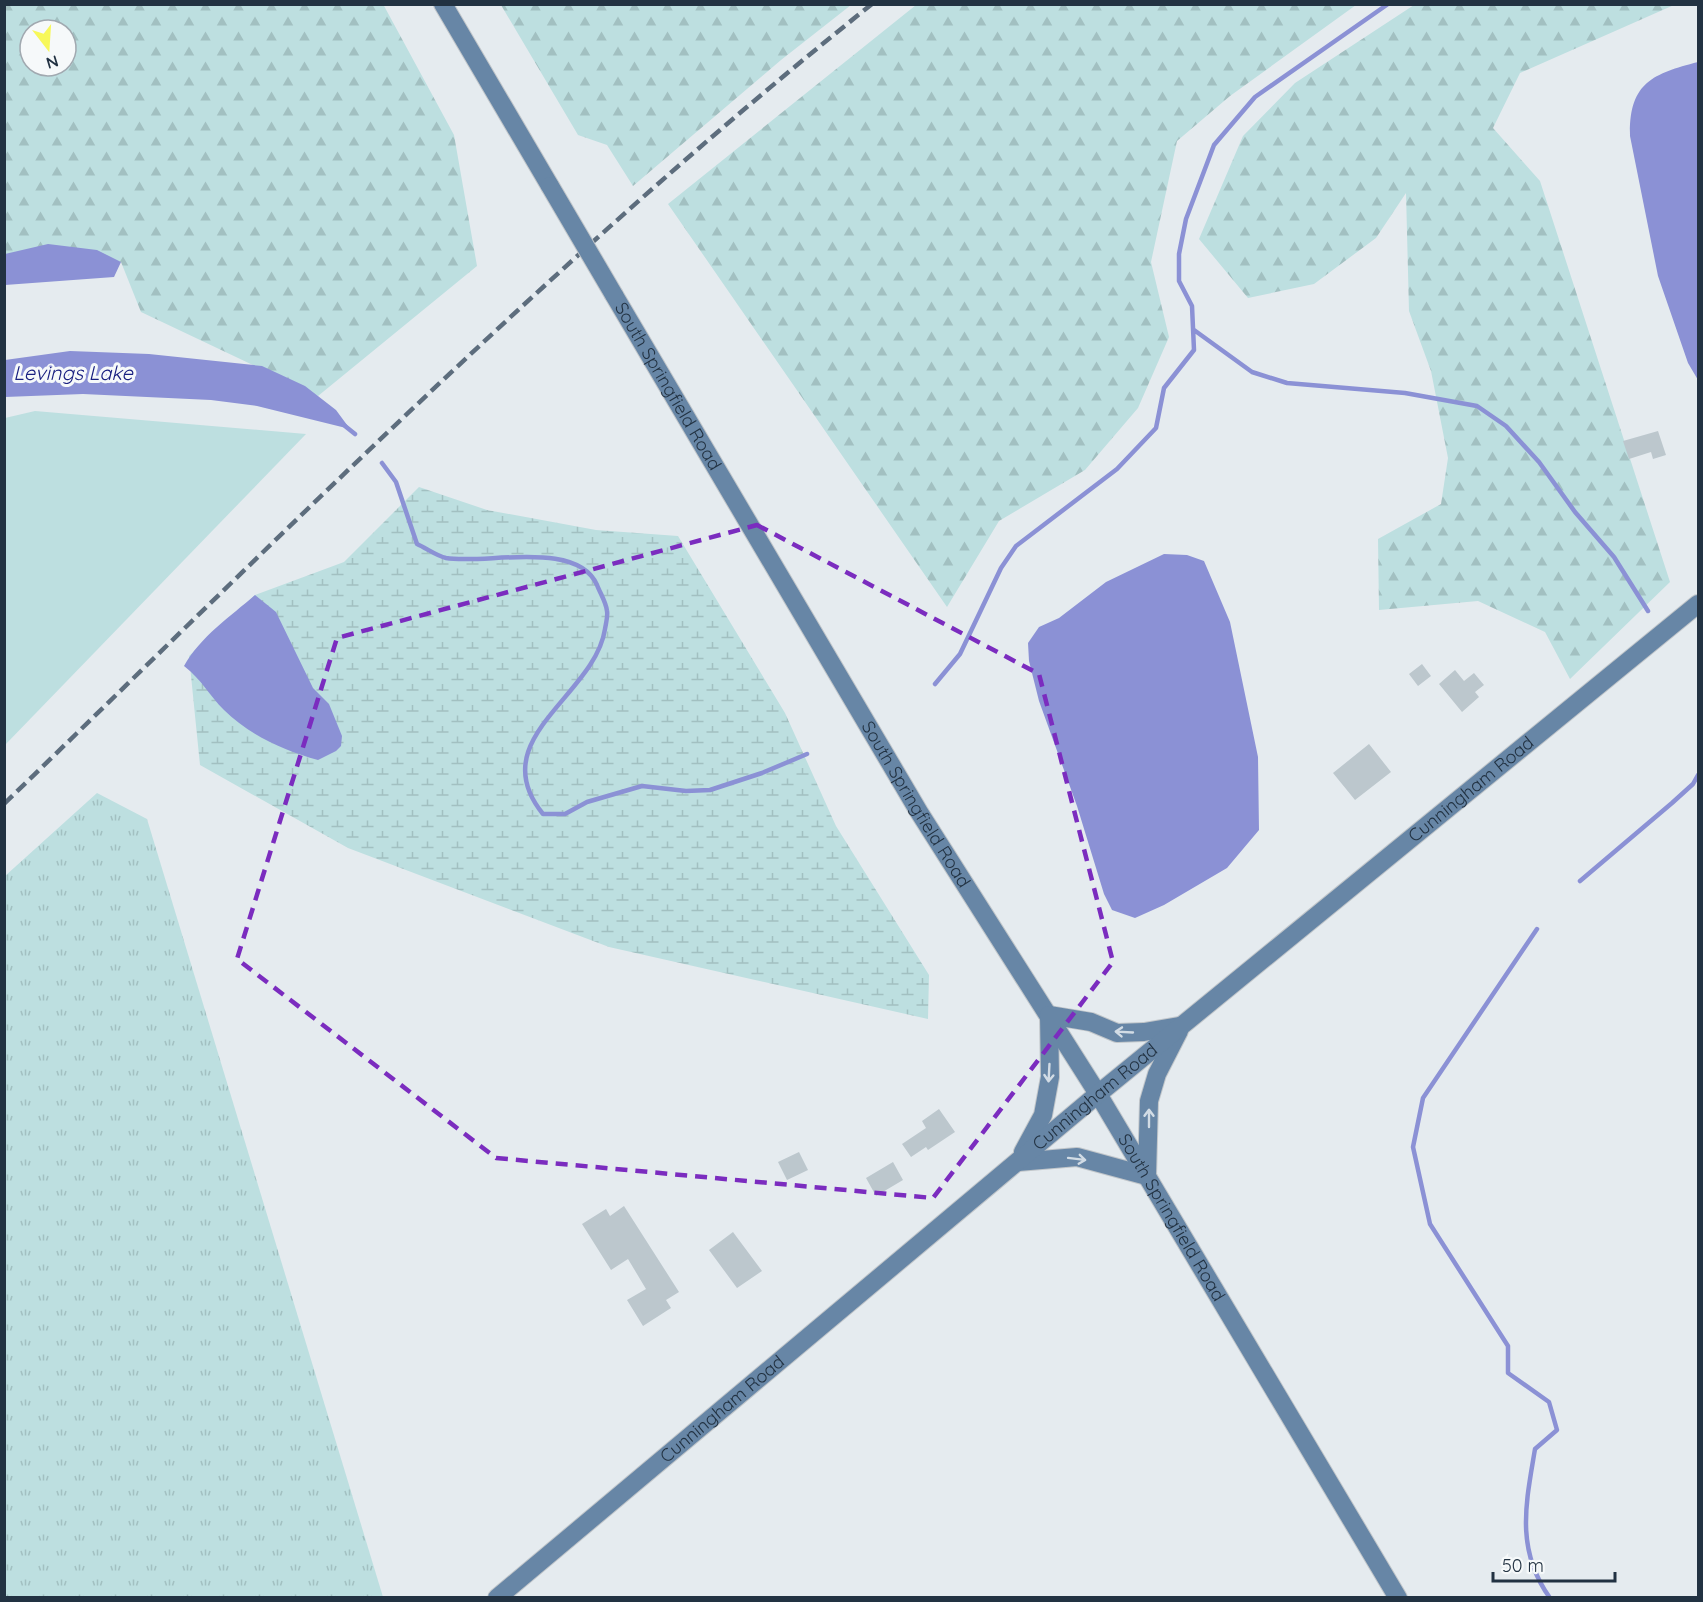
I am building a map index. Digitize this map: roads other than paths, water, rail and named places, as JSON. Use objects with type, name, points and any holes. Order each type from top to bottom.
[{"type":"main road","name":"South Springfield Road","points":[[443,4],[919,812],[1098,1094],[1398,1598]]},
{"type":"main road","name":"Cunningham Road","points":[[497,1598],[1098,1094],[1698,603]]},
{"type":"main road","points":[[1018,1162],[1042,1115],[1050,1077],[1049,1015],[1091,1022],[1118,1033],[1144,1032],[1181,1026]]},
{"type":"main road","points":[[1018,1162],[1077,1157],[1147,1176],[1149,1101],[1157,1074],[1181,1026]]},
{"type":"water","points":[[1698,62],[1698,380],[1688,363],[1658,276],[1630,136],[1634,104],[1639,92],[1646,84],[1668,71]]},
{"type":"water","points":[[48,244],[97,250],[121,262],[114,277],[5,285],[5,254]]},
{"type":"water","name":"Levings Lake","points":[[70,351],[149,354],[262,366],[305,386],[336,410],[350,429],[257,406],[211,400],[83,394],[5,397],[5,360]]},
{"type":"water","points":[[1164,554],[1187,555],[1204,561],[1230,622],[1258,757],[1259,830],[1227,868],[1164,905],[1135,918],[1112,910],[1104,894],[1077,806],[1039,701],[1029,661],[1028,643],[1039,627],[1059,618],[1106,582]]},
{"type":"water","points":[[255,595],[276,612],[313,688],[329,704],[342,736],[341,746],[336,751],[318,760],[280,747],[245,727],[224,710],[184,666],[207,636]]},
{"type":"waterway","points":[[935,684],[960,654],[1001,568],[1016,546],[1117,469],[1156,428],[1164,388],[1194,350],[1192,306],[1179,281],[1179,254],[1186,219],[1214,145],[1255,97],[1388,4]]},
{"type":"waterway","points":[[1194,330],[1252,372],[1287,383],[1405,393],[1477,406],[1506,426],[1539,462],[1575,512],[1614,557],[1648,611]]},
{"type":"waterway","points":[[345,426],[355,434]]},
{"type":"waterway","points":[[382,463],[396,482],[417,544],[446,558],[528,557],[570,562],[586,571],[597,585],[607,615],[597,653],[583,676],[547,718],[533,740],[526,763],[528,787],[543,814],[565,814],[587,802],[642,786],[686,791],[710,790],[762,773],[807,754]]},
{"type":"waterway","points":[[1580,881],[1672,803],[1693,784],[1698,775]]},
{"type":"waterway","points":[[1537,929],[1423,1098],[1413,1147],[1430,1224],[1508,1346],[1508,1373],[1549,1402],[1557,1430],[1535,1449],[1526,1525],[1532,1562],[1550,1598]]},
{"type":"railway","points":[[4,804],[322,495],[537,293],[646,194],[872,4]]}]
